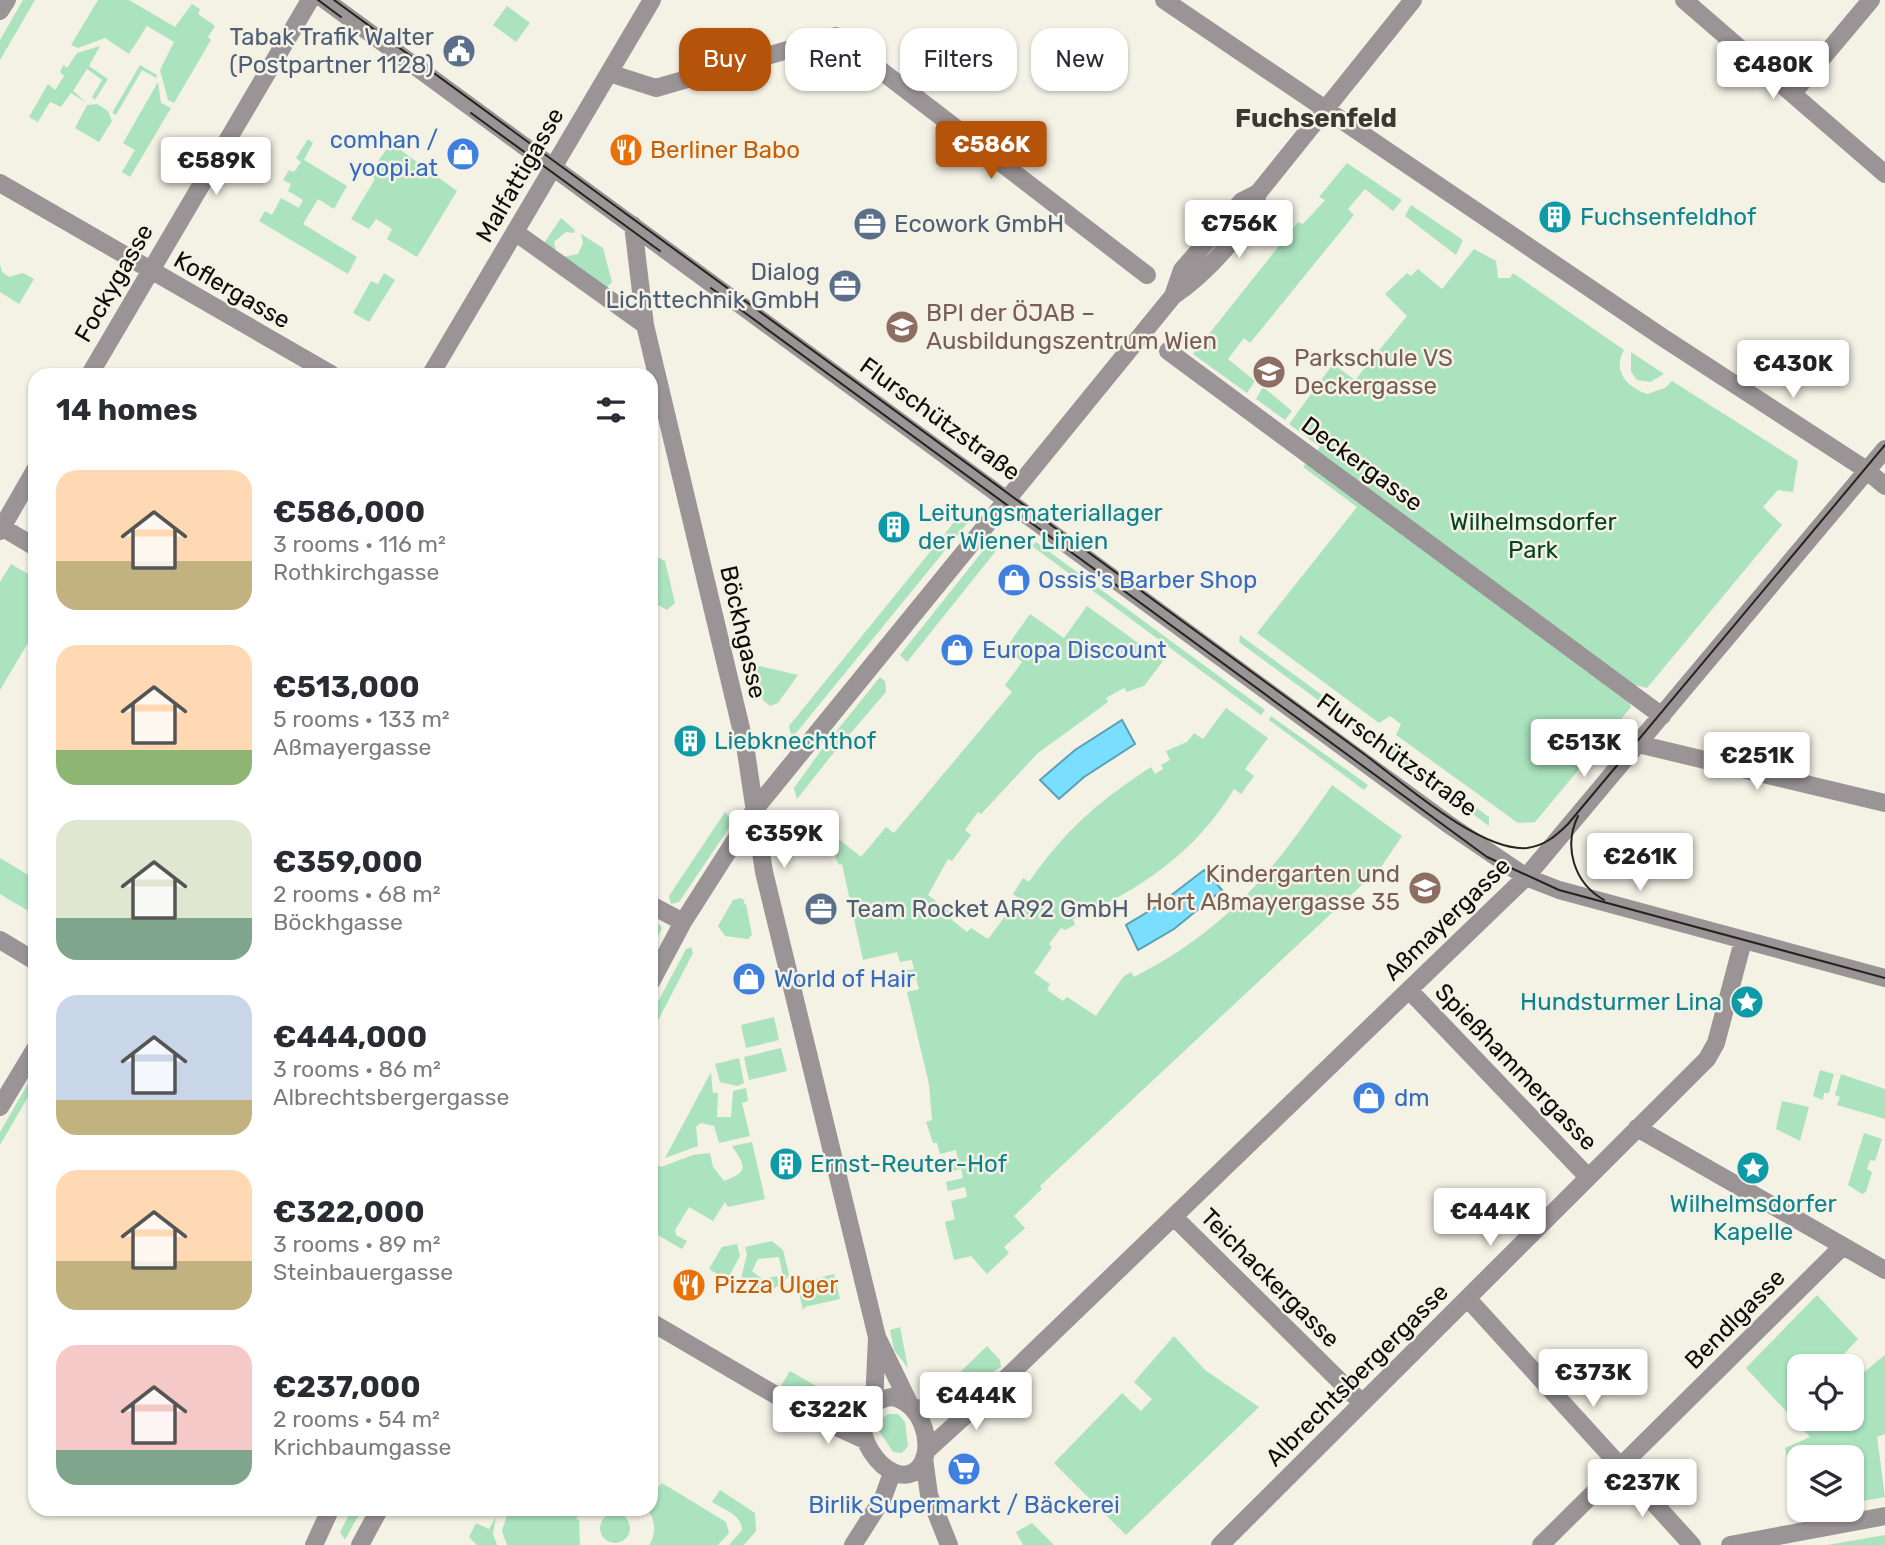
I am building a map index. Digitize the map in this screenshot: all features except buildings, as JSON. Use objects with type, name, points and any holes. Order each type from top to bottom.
[{"type":"street","points":[[0,11],[6,0]]},
{"type":"street","name":"Fockygasse","points":[[93,368],[310,0]]},
{"type":"street","name":"Flurschützstraße","points":[[325,0],[1448,824],[1527,877],[1559,890],[1885,978]]},
{"type":"street","name":"Malfattigasse","points":[[435,368],[652,0]]},
{"type":"street","points":[[658,969],[683,922],[755,809],[1173,296],[1182,270],[1242,201],[1258,193],[1413,0]]},
{"type":"street","points":[[1684,0],[1885,174]]},
{"type":"street","points":[[1793,93],[1871,0]]},
{"type":"street","points":[[1167,2],[1662,337],[1867,471],[1885,486]]},
{"type":"street","points":[[609,73],[656,88],[836,36],[1147,275]]},
{"type":"street","name":"Koflergasse","points":[[0,183],[320,368]]},
{"type":"street","name":"Böckhgasse","points":[[633,225],[645,324],[655,368]]},
{"type":"street","points":[[515,232],[645,324]]},
{"type":"street","name":"Deckergasse","points":[[1168,351],[1662,716]]},
{"type":"street","name":"Böckhgasse","points":[[658,379],[745,745],[764,872],[877,1336],[913,1406]]},
{"type":"street","name":"Aßmayergasse","points":[[925,1455],[1527,877],[1885,449]]},
{"type":"street","points":[[28,482],[1,528],[28,543]]},
{"type":"street","points":[[1638,744],[1885,803]]},
{"type":"street","points":[[658,909],[683,922]]},
{"type":"street","points":[[0,940],[28,957]]},
{"type":"street","name":"Albrechtsbergergasse","points":[[1220,1545],[1706,1059],[1716,1043],[1743,941]]},
{"type":"street","name":"Spießhammergasse","points":[[1409,990],[1588,1177]]},
{"type":"street","points":[[0,1107],[28,1061]]},
{"type":"street","points":[[1637,1128],[1885,1270]]},
{"type":"street","name":"Teichackergasse","points":[[1174,1217],[1362,1403]]},
{"type":"street","name":"Bendlgasse","points":[[1541,1545],[1843,1246]]},
{"type":"street","points":[[1468,1299],[1692,1545]]},
{"type":"street","points":[[658,1326],[808,1414],[865,1440]]},
{"type":"street","name":"Böckhgasse","points":[[870,1407],[877,1336]]},
{"type":"street","name":"Aßmayergasse","points":[[913,1406],[968,1398],[1000,1384]]},
{"type":"street","points":[[808,1414],[870,1407],[891,1397],[913,1406],[921,1418],[935,1517]]},
{"type":"street","points":[[870,1407],[863,1419],[865,1440],[882,1466],[898,1474],[935,1517],[949,1545]]},
{"type":"street","points":[[853,1545],[898,1474],[918,1469],[925,1455]]},
{"type":"street","points":[[314,1545],[327,1516]]},
{"type":"street","points":[[360,1545],[376,1516]]},
{"type":"street","points":[[1730,1545],[1885,1516]]},
{"type":"green space","points":[[23,0],[35,0],[0,60],[0,40]]},
{"type":"green space","points":[[98,0],[129,0],[175,27],[192,4],[200,9],[198,14],[215,26],[208,37],[211,40],[174,103],[168,100],[160,70],[174,42],[147,26],[129,54],[105,38],[78,48],[71,45]]},
{"type":"green space","points":[[507,6],[530,23],[516,42],[493,25]]},
{"type":"green space","points":[[100,46],[89,66],[108,79],[95,100],[92,97],[102,80],[87,69],[73,91],[87,103],[71,93],[61,107],[50,102],[38,122],[29,117],[48,84],[55,90],[64,76],[60,72],[63,65],[67,68],[77,53]]},
{"type":"green space","points":[[140,65],[157,75],[156,78],[142,70],[116,115],[112,113]]},
{"type":"green space","points":[[158,82],[161,103],[171,108],[130,177],[122,172],[135,150],[123,143]]},
{"type":"green space","points":[[97,104],[108,111],[112,121],[99,142],[75,128],[87,105]]},
{"type":"green space","points":[[308,139],[313,143],[304,160],[347,186],[334,209],[318,199],[303,224],[357,257],[348,274],[259,221],[265,211],[272,215],[281,198],[299,208],[303,200],[288,191],[291,184],[283,180],[289,170],[294,172],[301,162],[296,158]]},
{"type":"green space","points":[[391,143],[457,191],[417,257],[387,239],[392,229],[376,219],[369,229],[351,219],[375,179],[369,174]]},
{"type":"green space","points":[[1347,163],[1402,200],[1393,211],[1365,189],[1348,209],[1354,215],[1250,343],[1244,338],[1228,359],[1255,381],[1247,393],[1193,354],[1298,222],[1303,224],[1325,200],[1319,197]]},
{"type":"green space","points":[[1411,205],[1463,240],[1456,255],[1405,216]]},
{"type":"green space","points":[[561,218],[575,230],[574,233],[566,232],[554,242],[556,251],[542,246]]},
{"type":"green space","points":[[581,234],[603,248],[612,282],[605,289],[563,257],[578,254],[583,243]]},
{"type":"green space","name":"Wilhelmsdorfer Park","points":[[1474,249],[1496,261],[1498,278],[1510,278],[1513,273],[1624,350],[1621,371],[1633,387],[1647,394],[1665,388],[1672,381],[1798,461],[1793,492],[1778,490],[1763,507],[1782,525],[1647,688],[1631,684],[1624,692],[1631,707],[1535,822],[1518,823],[1396,735],[1401,724],[1390,716],[1379,723],[1257,633],[1357,507],[1303,467],[1320,447],[1289,424],[1333,364],[1355,380],[1407,316],[1385,294],[1407,273],[1411,276],[1418,269],[1442,289]]},
{"type":"green space","points":[[0,264],[2,272],[9,277],[23,273],[34,279],[19,304],[0,292]]},
{"type":"green space","points":[[384,273],[395,280],[369,322],[353,313],[371,281],[378,284]]},
{"type":"green space","points":[[1631,352],[1664,374],[1650,382],[1637,380],[1631,372]]},
{"type":"green space","points":[[1263,387],[1292,411],[1285,420],[1256,399]]},
{"type":"green space","points":[[960,515],[967,515],[969,521],[792,738],[789,726]]},
{"type":"green space","points":[[994,537],[1003,542],[907,662],[900,655]]},
{"type":"green space","points":[[1036,542],[1265,710],[1261,715],[1032,546]]},
{"type":"green space","points":[[658,558],[665,561],[675,603],[667,610],[658,605]]},
{"type":"green space","points":[[11,564],[28,574],[28,643],[0,690],[0,582]]},
{"type":"green space","points":[[1087,606],[1163,661],[1144,686],[1127,692],[1124,688],[1106,698],[1108,702],[1038,753],[981,814],[978,812],[965,830],[971,835],[952,861],[948,859],[928,895],[954,915],[952,920],[967,932],[971,928],[988,939],[1006,915],[1011,918],[1023,902],[1013,894],[1023,878],[1029,882],[1056,847],[1084,818],[1151,767],[1155,774],[1163,769],[1161,765],[1170,760],[1166,751],[1187,742],[1194,733],[1203,739],[1226,708],[1268,738],[1245,769],[1254,776],[1241,794],[1234,789],[1202,832],[1164,867],[1121,896],[1073,919],[1075,925],[1065,930],[1061,928],[1034,973],[1050,984],[1047,990],[1063,1001],[1067,997],[1096,1016],[1123,977],[1131,972],[1134,977],[1197,938],[1246,895],[1290,844],[1332,785],[1402,836],[1381,867],[1040,1186],[1042,1189],[1014,1216],[1025,1228],[1004,1247],[1009,1253],[987,1274],[971,1256],[954,1260],[945,1222],[955,1219],[951,1201],[967,1197],[965,1187],[948,1191],[946,1182],[963,1178],[961,1169],[944,1173],[942,1163],[958,1160],[956,1150],[940,1154],[926,1122],[932,1120],[929,1084],[907,992],[919,989],[916,978],[905,981],[903,971],[914,969],[912,960],[900,962],[897,952],[863,960],[842,864],[839,865],[832,850],[840,840],[861,857],[886,827],[894,833],[1012,692],[1005,685],[1022,662],[1006,648],[1030,614],[1064,638]]},
{"type":"green space","points":[[1240,635],[1489,817],[1489,826],[1239,642]]},
{"type":"green space","points":[[755,665],[798,675],[778,703],[770,706],[763,700]]},
{"type":"green space","points":[[880,677],[885,681],[886,692],[843,742],[837,744],[839,746],[797,799],[794,788],[830,738],[835,741],[835,733]]},
{"type":"green space","points":[[1271,716],[1368,785],[1364,790],[1269,720]]},
{"type":"green space","points":[[725,812],[733,822],[679,902],[671,904],[669,896]]},
{"type":"green space","points":[[0,858],[28,875],[28,911],[0,894]]},
{"type":"green space","points":[[741,898],[745,901],[743,905],[746,904],[752,935],[748,939],[725,936],[718,926],[733,900]]},
{"type":"green space","points":[[691,947],[693,953],[658,1020],[658,1002],[686,949]]},
{"type":"green space","points":[[774,1017],[779,1040],[746,1048],[741,1025]]},
{"type":"green space","points":[[781,1048],[787,1071],[749,1080],[744,1057]]},
{"type":"green space","points":[[739,1058],[744,1083],[737,1086],[720,1082],[715,1064]]},
{"type":"green space","points":[[1820,1070],[1834,1074],[1829,1093],[1824,1093],[1823,1100],[1813,1096]]},
{"type":"green space","points":[[711,1072],[713,1093],[718,1093],[717,1117],[731,1117],[733,1091],[746,1088],[748,1101],[742,1103],[750,1136],[719,1143],[714,1126],[701,1123],[696,1127],[698,1146],[665,1158]]},
{"type":"green space","points":[[1841,1074],[1885,1089],[1885,1119],[1837,1105],[1840,1097],[1835,1095]]},
{"type":"green space","points":[[28,1083],[28,1097],[0,1145],[0,1132]]},
{"type":"green space","points":[[1782,1101],[1809,1107],[1800,1141],[1776,1129]]},
{"type":"green space","points":[[1864,1133],[1882,1139],[1875,1161],[1870,1160],[1867,1169],[1872,1172],[1866,1192],[1862,1194],[1848,1185]]},
{"type":"green space","points":[[752,1142],[765,1199],[728,1207],[725,1202],[713,1221],[689,1207],[675,1230],[676,1235],[687,1241],[682,1249],[658,1235],[658,1166],[661,1167],[693,1155],[710,1153],[713,1167],[724,1181],[738,1174],[743,1168],[732,1146]]},
{"type":"green space","points":[[772,1241],[783,1250],[789,1275],[784,1282],[779,1257],[758,1259],[752,1271],[762,1279],[777,1276],[779,1285],[766,1294],[741,1279],[747,1254],[745,1247]]},
{"type":"green space","points":[[737,1244],[740,1256],[727,1280],[709,1269],[722,1247]]},
{"type":"green space","points":[[834,1274],[840,1299],[805,1307],[803,1310],[797,1284]]},
{"type":"green space","points":[[1817,1295],[1858,1339],[1844,1354],[1787,1354],[1787,1412],[1746,1368]]},
{"type":"green space","points":[[900,1327],[908,1368],[894,1350],[890,1330]]},
{"type":"green space","points":[[1174,1336],[1205,1370],[1259,1407],[1126,1535],[1054,1463],[1122,1393],[1141,1411],[1152,1399],[1134,1382]]},
{"type":"green space","points":[[987,1346],[1000,1360],[1001,1367],[978,1381],[948,1384]]},
{"type":"green space","points":[[1885,1355],[1885,1434],[1877,1437],[1885,1497],[1864,1501],[1864,1445],[1792,1445],[1810,1437],[1804,1431],[1864,1431],[1864,1372]]},
{"type":"green space","points":[[790,1371],[823,1390],[826,1395],[801,1394],[781,1386]]},
{"type":"green space","points":[[888,1414],[898,1414],[905,1422],[908,1446],[902,1453],[893,1452],[879,1431],[880,1420]]},
{"type":"green space","points":[[662,1483],[726,1522],[729,1533],[718,1545],[649,1545],[654,1527],[651,1516],[658,1516],[658,1487]]},
{"type":"green space","points":[[720,1490],[755,1513],[756,1531],[744,1545],[729,1545],[742,1530],[739,1520],[712,1502]]},
{"type":"green space","points":[[348,1516],[358,1516],[345,1540],[340,1532]]},
{"type":"green space","points":[[507,1516],[578,1516],[576,1519],[579,1520],[580,1545],[507,1545],[502,1531]]},
{"type":"green space","points":[[606,1516],[624,1516],[629,1522],[629,1534],[621,1542],[609,1542],[601,1534],[601,1522]]},
{"type":"green space","points":[[496,1517],[493,1534],[497,1545],[477,1545],[469,1537],[476,1523],[489,1529]]},
{"type":"green space","points":[[1032,1523],[1054,1545],[1023,1545],[1016,1532]]},
{"type":"green space","points":[[1885,1535],[1885,1545],[1827,1545]]},
{"type":"water","points":[[1122,720],[1135,744],[1084,777],[1059,799],[1040,780],[1075,750]]},
{"type":"water","points":[[1204,870],[1222,890],[1174,929],[1138,950],[1126,925],[1156,907]]},
{"type":"tram line","points":[[318,0],[341,17]]},
{"type":"tram line","points":[[334,0],[1442,813],[1487,839],[1508,846],[1527,848],[1539,845],[1568,824],[1885,445]]},
{"type":"tram line","points":[[471,113],[660,251]]},
{"type":"tram line","points":[[711,288],[1487,857],[1559,890],[1885,978]]},
{"type":"tram line","points":[[1578,816],[1572,840],[1574,863],[1585,884],[1604,900]]},
{"type":"place","name":"Tabak Trafik Walter (Postpartner 1128)","points":[[459,51]]},
{"type":"place","name":"Berliner Babo","points":[[626,150]]},
{"type":"place","name":"comhan / yoopi.at","points":[[463,154]]},
{"type":"place","name":"Fuchsenfeldhof","points":[[1555,217]]},
{"type":"place","name":"Ecowork GmbH","points":[[870,224]]},
{"type":"place","name":"Dialog Lichttechnik GmbH","points":[[845,286]]},
{"type":"place","name":"BPI der ÖJAB – Ausbildungszentrum Wien","points":[[902,327]]},
{"type":"place","name":"Parkschule VS Deckergasse","points":[[1269,372]]},
{"type":"place","name":"Leitungsmateriallager der Wiener Linien","points":[[894,527]]},
{"type":"place","name":"Ossis's Barber Shop","points":[[1014,580]]},
{"type":"place","name":"Europa Discount","points":[[957,650]]},
{"type":"place","name":"Liebknechthof","points":[[690,741]]},
{"type":"place","name":"Kindergarten und Hort Aßmayergasse 35","points":[[1425,888]]},
{"type":"place","name":"Team Rocket AR92 GmbH","points":[[821,909]]},
{"type":"place","name":"World of Hair","points":[[749,979]]},
{"type":"place","name":"Hundsturmer Lina","points":[[1747,1002]]},
{"type":"place","name":"dm","points":[[1369,1098]]},
{"type":"place","name":"Ernst-Reuter-Hof","points":[[786,1164]]},
{"type":"place","name":"Wilhelmsdorfer Kapelle","points":[[1753,1168]]},
{"type":"place","name":"Pizza Ulger","points":[[689,1285]]},
{"type":"place","name":"Birlik Supermarkt / Bäckerei","points":[[964,1469]]},
{"type":"district","name":"Fuchsenfeld","points":[[1316,118]]}]
